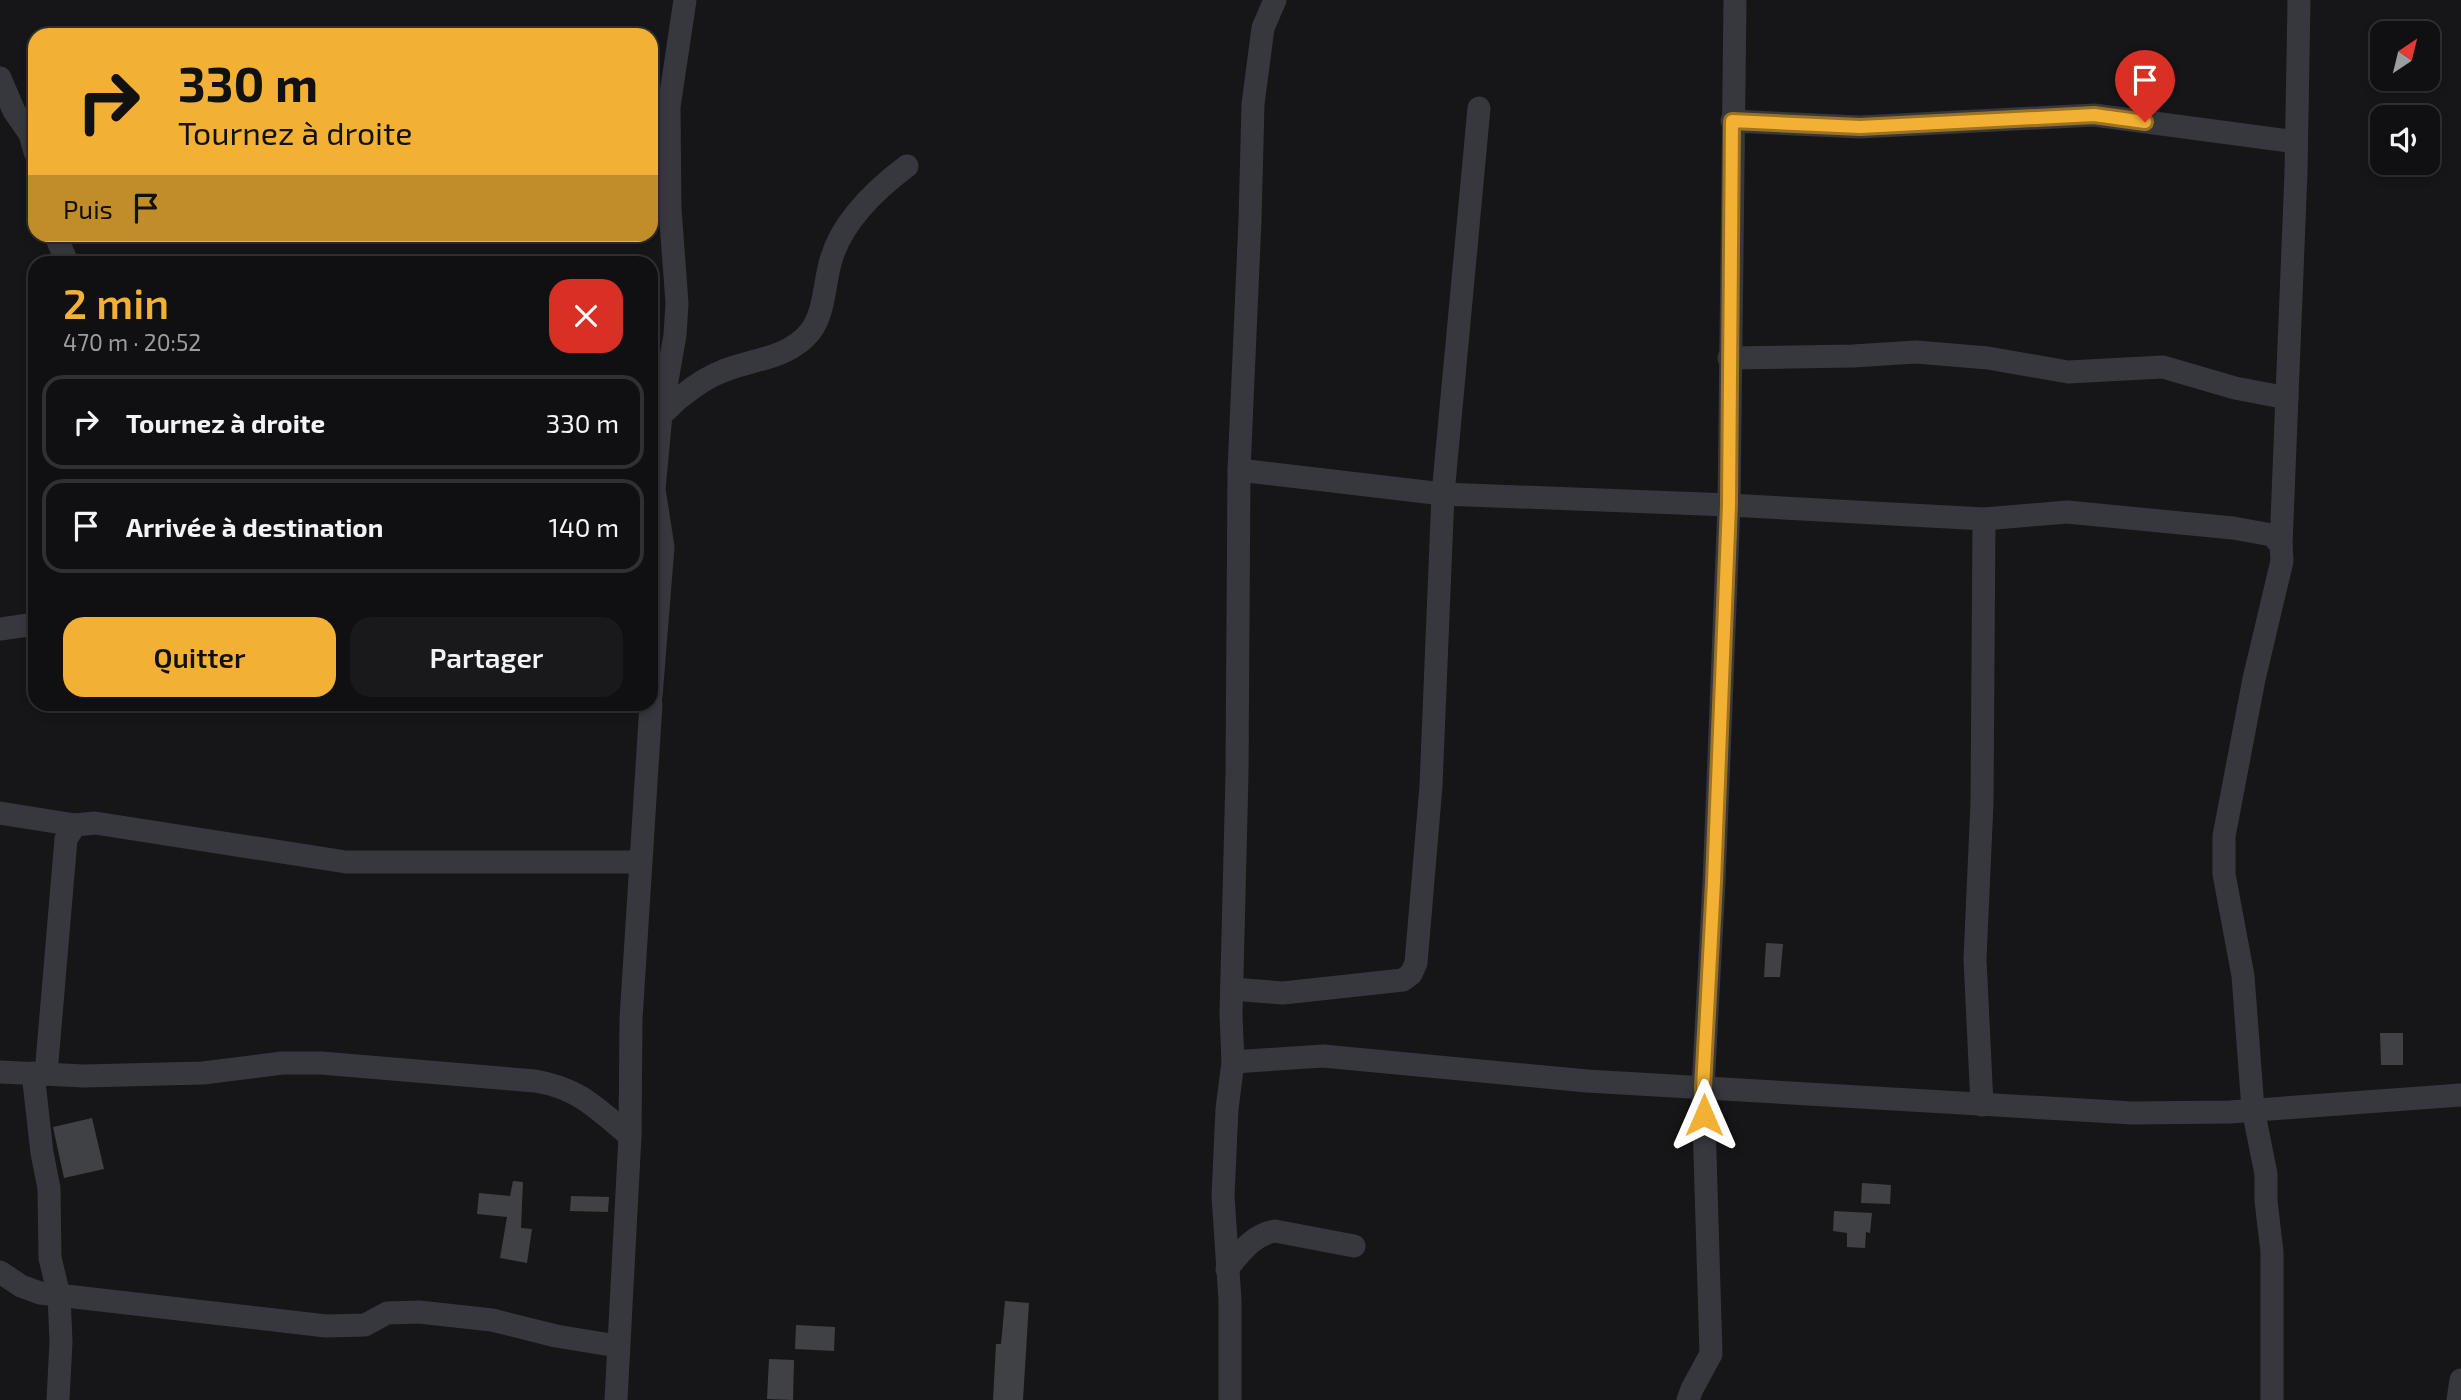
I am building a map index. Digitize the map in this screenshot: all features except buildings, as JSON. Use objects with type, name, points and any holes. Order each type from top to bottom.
[{"type":"street","points":[[658,407],[675,335],[677,303],[660,209],[670,107],[685,0]]},
{"type":"street","points":[[1688,1400],[1711,1354],[1703,1088],[1729,505],[1735,0]]},
{"type":"street","points":[[2272,1400],[2272,1252],[2266,1174],[2253,1109],[2243,976],[2224,874],[2224,836],[2254,679],[2282,561],[2299,0]]},
{"type":"street","points":[[1230,1400],[1231,1335],[1223,1196],[1227,1109],[1233,1062],[1239,471],[1253,104],[1263,27],[1269,3]]},
{"type":"street","points":[[0,78],[14,111],[28,131]]},
{"type":"street","points":[[1232,989],[1283,993],[1402,980],[1411,974],[1416,963],[1431,786],[1443,494],[1479,108]]},
{"type":"street","points":[[1732,121],[1860,127],[2094,115],[2296,142]]},
{"type":"street","points":[[658,414],[681,396],[723,371],[766,360],[797,343],[810,331],[822,303],[831,259],[841,235],[881,185],[907,166]]},
{"type":"street","points":[[1730,358],[1916,352],[1988,358],[2068,372],[2162,368],[2235,388],[2287,398]]},
{"type":"street","points":[[1239,471],[1443,494],[1729,505],[1984,519],[2067,512],[2233,528],[2272,536],[2281,545]]},
{"type":"street","points":[[658,515],[663,547],[658,604]]},
{"type":"street","points":[[1982,1105],[1975,959],[1982,803],[1984,519]]},
{"type":"street","points":[[0,628],[28,625]]},
{"type":"street","points":[[616,1400],[630,1136],[631,1019],[650,711]]},
{"type":"street","points":[[0,813],[75,825],[95,823],[346,862],[640,862]]},
{"type":"street","points":[[58,1400],[61,1342],[59,1295],[50,1258],[49,1188],[42,1153],[39,1073],[66,839],[75,825]]},
{"type":"street","points":[[1233,1062],[1323,1056],[1587,1081],[2132,1113],[2230,1112],[2461,1095]]},
{"type":"street","points":[[0,1072],[84,1076],[203,1073],[282,1063],[321,1063],[535,1082],[566,1088],[581,1096],[630,1136]]},
{"type":"street","points":[[1227,1269],[1246,1247],[1263,1233],[1275,1231],[1354,1245]]},
{"type":"street","points":[[0,1272],[21,1286],[40,1293],[326,1326],[365,1325],[387,1314],[419,1312],[492,1320],[556,1336],[617,1346]]},
{"type":"street","points":[[2458,1400],[2461,1380]]},
{"type":"route","points":[[1704,1115],[1703,1088],[1729,505],[1732,121],[1860,127],[2094,115],[2145,122]]}]
